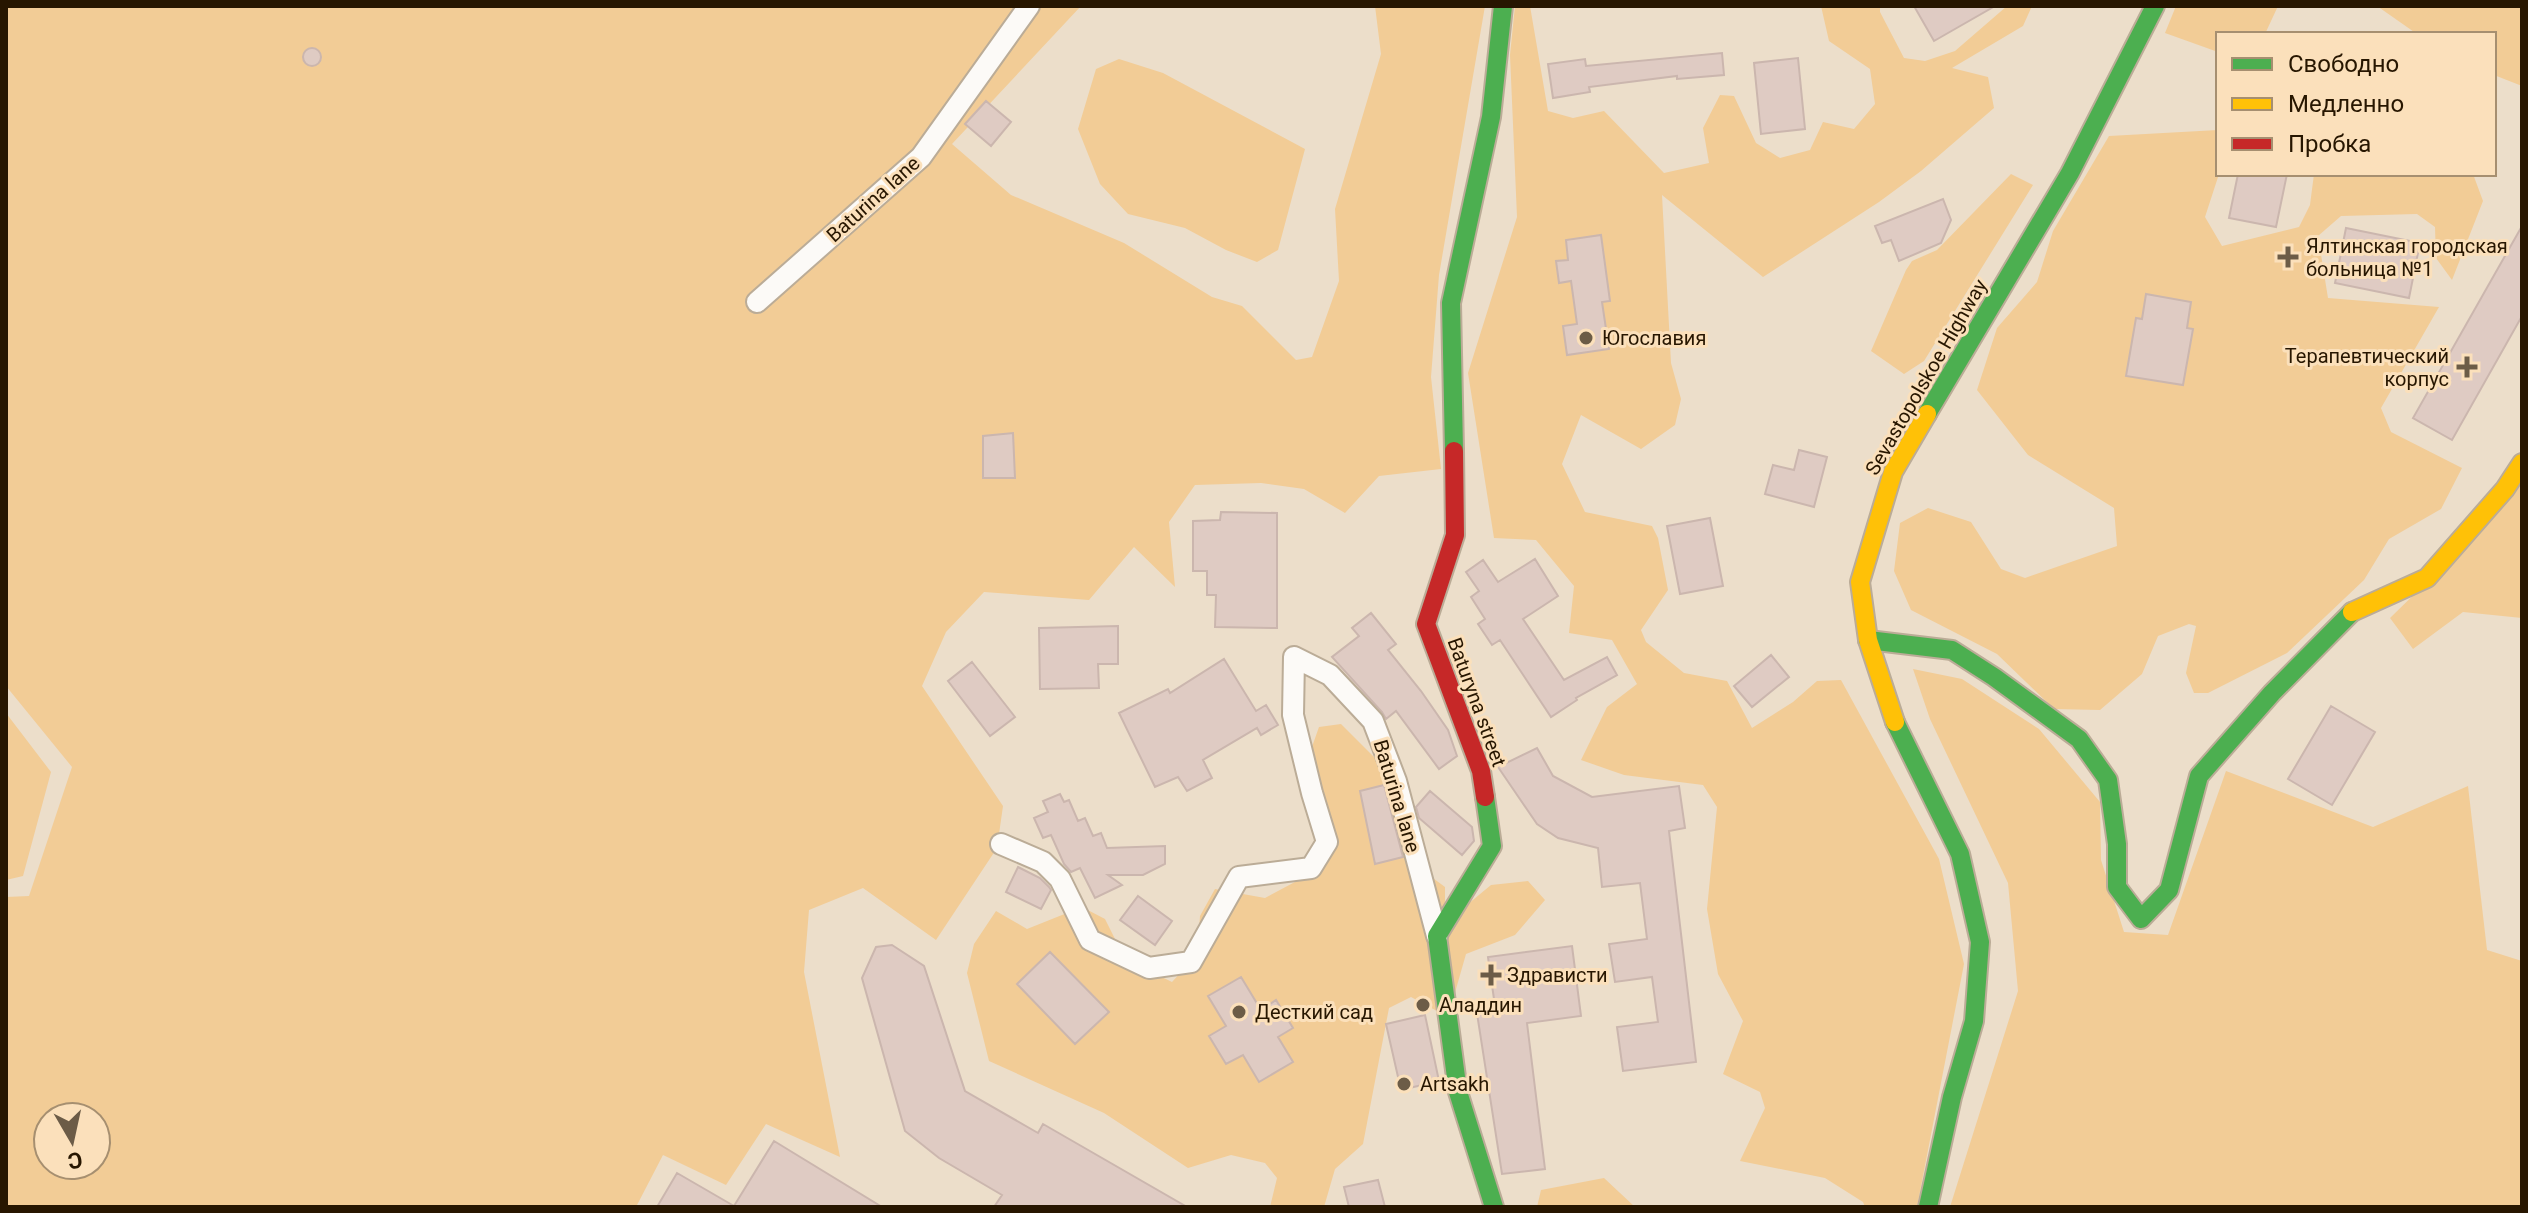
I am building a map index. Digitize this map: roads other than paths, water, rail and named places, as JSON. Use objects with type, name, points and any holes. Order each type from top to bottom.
[{"type":"street","name":"Baturina lane","points":[[757,302],[921,157],[1029,6]]},
{"type":"street","name":"Baturyna street","points":[[1437,936],[1492,846],[1481,771],[1426,624],[1455,535],[1451,303],[1491,117],[1503,6]]},
{"type":"street","name":"Sevastopolskoe Highway","points":[[1928,1207],[1952,1097],[1974,1021],[1980,942],[1960,854],[1890,711],[1860,582],[1893,472],[2070,173],[2155,6]]},
{"type":"street","points":[[1875,640],[1952,650],[2079,739],[2108,780],[2117,844],[2117,887],[2141,919],[2169,890],[2199,776],[2272,693],[2351,612],[2427,578],[2505,489],[2522,463]]},
{"type":"street","points":[[1875,640],[1979,870],[1988,915],[1990,968],[1980,1054],[1939,1207]]},
{"type":"street","name":"Baturina lane","points":[[1001,844],[1043,862],[1060,879],[1090,940],[1149,968],[1191,962],[1239,877],[1311,868],[1327,842],[1293,715],[1294,657],[1330,675],[1373,721],[1396,781],[1437,936]]},
{"type":"street","points":[[1437,936],[1458,1092],[1494,1207]]},
{"type":"place","name":"Ялтинская городская больница №1","points":[[2288,257]]},
{"type":"place","name":"Югославия","points":[[1586,338]]},
{"type":"place","name":"Терапевтический корпус","points":[[2467,367]]},
{"type":"place","name":"Здрависти","points":[[1491,975]]},
{"type":"place","name":"Аладдин","points":[[1423,1005]]},
{"type":"place","name":"Десткий сад","points":[[1239,1012]]},
{"type":"place","name":"Artsakh","points":[[1404,1084]]}]
